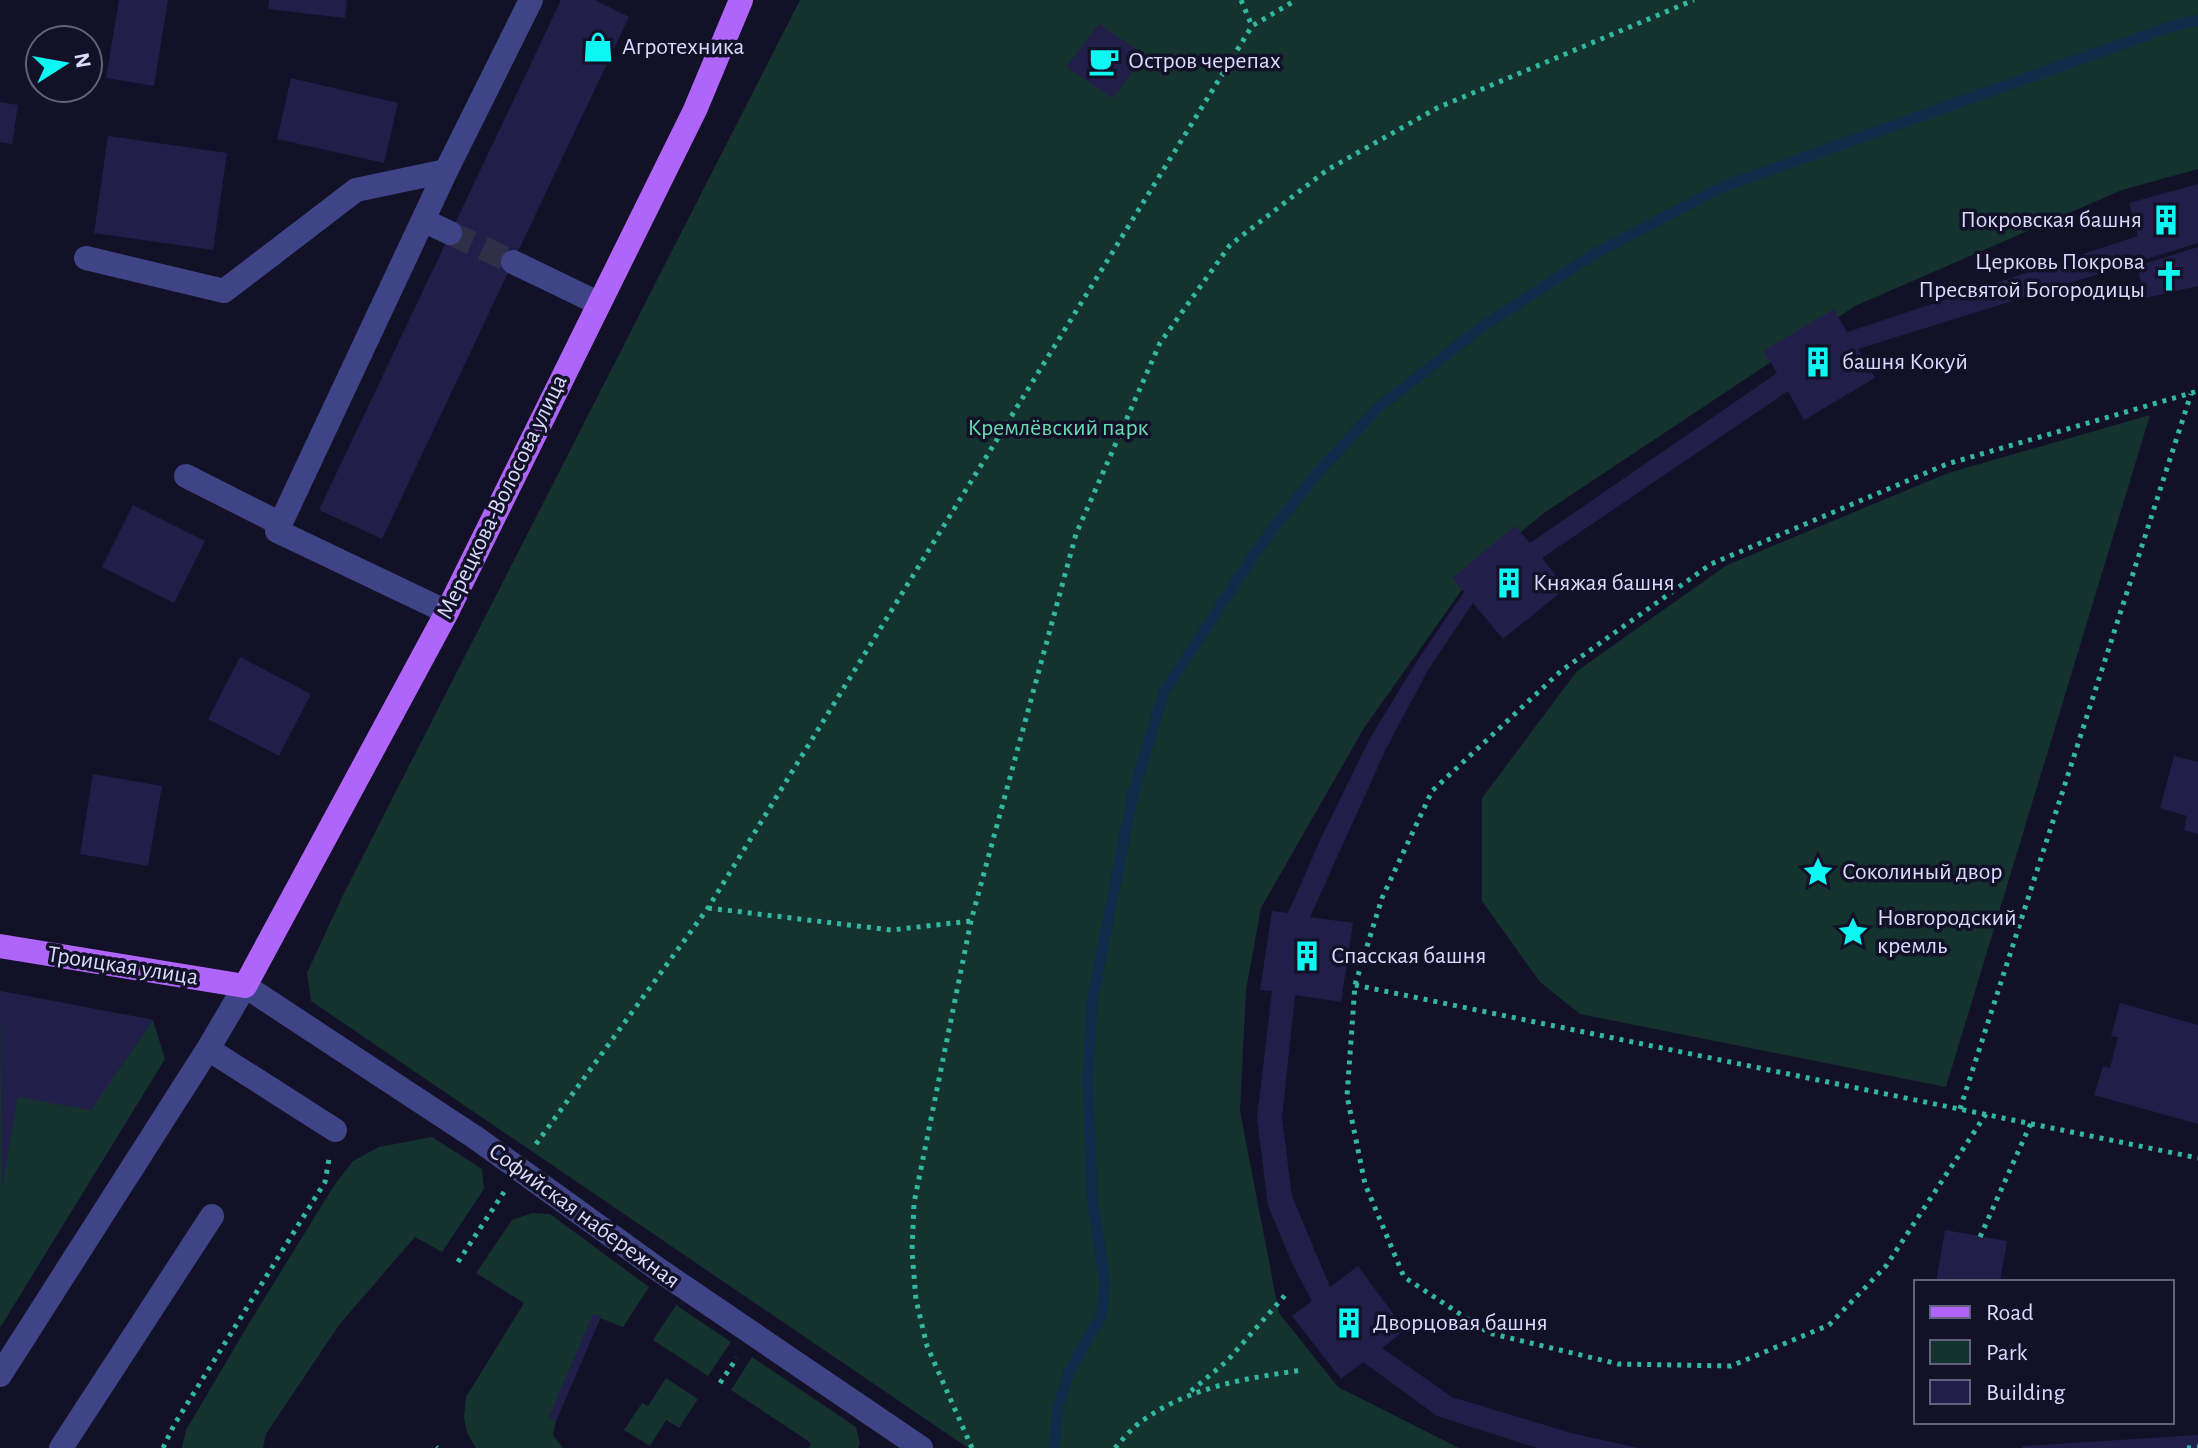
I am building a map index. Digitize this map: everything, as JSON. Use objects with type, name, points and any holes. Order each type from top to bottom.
[{"type":"main road","name":"Мерецкова-Волосова улица","points":[[245,986],[447,612],[695,110],[741,0]]},
{"type":"main road","name":"Троицкая улица","points":[[0,946],[245,986]]},
{"type":"street","points":[[447,612],[277,531],[446,171],[531,0]]},
{"type":"street","points":[[86,258],[224,291],[356,190],[446,171]]},
{"type":"street","points":[[423,220],[450,233]]},
{"type":"street","points":[[513,262],[598,303]]},
{"type":"street","points":[[186,476],[281,524]]},
{"type":"street","points":[[0,1375],[245,986]]},
{"type":"street","name":"Софийская набережная","points":[[245,986],[519,1169],[659,1270],[921,1448]]},
{"type":"street","points":[[208,1049],[335,1130]]},
{"type":"street","points":[[61,1448],[212,1216]]},
{"type":"path","points":[[1241,0],[1252,26]]},
{"type":"path","points":[[458,1262],[519,1169],[708,908],[1252,26],[1296,0]]},
{"type":"path","points":[[972,1448],[927,1346],[916,1300],[912,1251],[914,1203],[971,921],[1076,534],[1160,343],[1230,245],[1327,170],[1437,108],[1694,0]]},
{"type":"path","points":[[1986,1114],[1886,1266],[1829,1325],[1731,1366],[1618,1364],[1489,1333],[1404,1277],[1365,1184],[1347,1096],[1355,985],[1382,898],[1432,791],[1561,671],[1711,564],[1947,464],[2195,392]]},
{"type":"path","points":[[1960,1109],[2195,392]]},
{"type":"path","points":[[708,908],[891,930],[971,921]]},
{"type":"path","points":[[1355,985],[2198,1158]]},
{"type":"path","points":[[1980,1237],[2031,1123]]},
{"type":"path","points":[[163,1448],[174,1425],[325,1182],[335,1130]]},
{"type":"path","points":[[1115,1448],[1140,1422],[1187,1395],[1227,1361],[1288,1292]]},
{"type":"path","points":[[1187,1395],[1246,1378],[1303,1370]]},
{"type":"path","points":[[2187,1448],[2198,1447]]},
{"type":"green space","name":"Кремлёвский парк","points":[[800,0],[2198,0],[2198,169],[2122,190],[1855,306],[1544,513],[1476,570],[1364,728],[1261,908],[1246,990],[1240,1111],[1279,1313],[1338,1387],[1459,1448],[968,1448],[311,1001],[307,973],[342,897]]},
{"type":"green space","points":[[2150,415],[1946,1087],[1580,1014],[1540,982],[1482,901],[1482,798],[1577,671],[1727,565],[1948,473]]},
{"type":"green space","points":[[0,991],[153,1020],[165,1059],[0,1328]]},
{"type":"green space","points":[[432,1137],[482,1169],[484,1189],[442,1252],[415,1237],[339,1325],[266,1434],[263,1448],[182,1448],[186,1430],[248,1325],[333,1187],[353,1161],[379,1147]]},
{"type":"green space","points":[[532,1213],[550,1214],[649,1287],[623,1327],[600,1318],[556,1421],[553,1435],[563,1448],[476,1448],[467,1433],[464,1418],[466,1397],[524,1303],[476,1273],[512,1220]]},
{"type":"green space","points":[[676,1305],[731,1342],[708,1376],[653,1340]]},
{"type":"green space","points":[[752,1357],[856,1427],[858,1448],[809,1448],[811,1443],[731,1390]]},
{"type":"green space","points":[[666,1378],[698,1399],[679,1428],[666,1420],[650,1446],[624,1430],[642,1403],[648,1406]]},
{"type":"building","points":[[119,0],[168,0],[154,86],[106,78]]},
{"type":"building","points":[[269,0],[347,0],[345,18],[268,9]]},
{"type":"building","points":[[561,0],[595,0],[629,17],[382,539],[319,510]]},
{"type":"building","points":[[1099,24],[1145,55],[1113,98],[1066,67]]},
{"type":"building","points":[[291,78],[398,103],[384,163],[277,139]]},
{"type":"building","points":[[0,102],[18,105],[12,144],[0,142]]},
{"type":"building","points":[[108,136],[227,153],[213,250],[94,233]]},
{"type":"building","points":[[2198,184],[2198,243],[1858,349],[1875,378],[1804,420],[1788,391],[1542,558],[1566,588],[1503,639],[1473,603],[1428,670],[1386,749],[1310,917],[1353,923],[1341,1002],[1295,995],[1282,1118],[1292,1196],[1330,1287],[1358,1266],[1405,1330],[1382,1348],[1452,1397],[1571,1433],[1639,1448],[1537,1448],[1437,1416],[1363,1362],[1341,1379],[1292,1316],[1312,1301],[1268,1206],[1257,1118],[1272,991],[1260,990],[1272,911],[1288,913],[1369,740],[1464,592],[1452,578],[1515,526],[1530,543],[1777,373],[1764,351],[1834,309],[1847,332],[2138,236],[2129,203]]},
{"type":"building","name":"Церковь Покрова Пресвятой Богородицы","points":[[2198,247],[2198,286],[2145,298],[2137,266]]},
{"type":"building","points":[[133,505],[205,541],[174,603],[102,567]]},
{"type":"building","points":[[240,657],[311,694],[279,756],[208,719]]},
{"type":"building","points":[[2174,756],[2198,762],[2198,834],[2184,830],[2187,816],[2160,808]]},
{"type":"building","points":[[93,774],[162,786],[148,866],[80,854]]},
{"type":"building","points":[[0,991],[153,1020],[91,1110],[18,1097],[2,1187]]},
{"type":"building","points":[[2120,1003],[2198,1025],[2198,1124],[2094,1095],[2103,1066],[2110,1068],[2118,1037],[2111,1036]]},
{"type":"building","points":[[1945,1230],[2007,1241],[2000,1280],[1936,1280]]},
{"type":"building","points":[[593,1314],[601,1317],[556,1421],[549,1417]]},
{"type":"building","points":[[2198,1435],[2198,1448],[2022,1448],[2022,1446]]},
{"type":"waterway","points":[[1054,1448],[1058,1407],[1069,1372],[1101,1316],[1105,1284],[1092,1196],[1088,1079],[1092,1002],[1133,794],[1164,692],[1259,547],[1317,473],[1379,407],[1483,326],[1596,253],[1722,187],[2169,27],[2198,20]]},
{"type":"tunnel","points":[[450,233],[513,262]]},
{"type":"place","name":"Агротехника","points":[[598,47]]},
{"type":"place","name":"Остров черепах","points":[[1104,61]]},
{"type":"place","name":"Покровская башня","points":[[2166,220]]},
{"type":"place","name":"Церковь Покрова Пресвятой Богородицы","points":[[2169,276]]},
{"type":"place","name":"башня Кокуй","points":[[1818,362]]},
{"type":"place","name":"Княжая башня","points":[[1509,583]]},
{"type":"place","name":"Соколиный двор","points":[[1818,872]]},
{"type":"place","name":"Новгородский кремль","points":[[1853,932]]},
{"type":"place","name":"Спасская башня","points":[[1307,956]]},
{"type":"place","name":"Дворцовая башня","points":[[1349,1323]]}]
